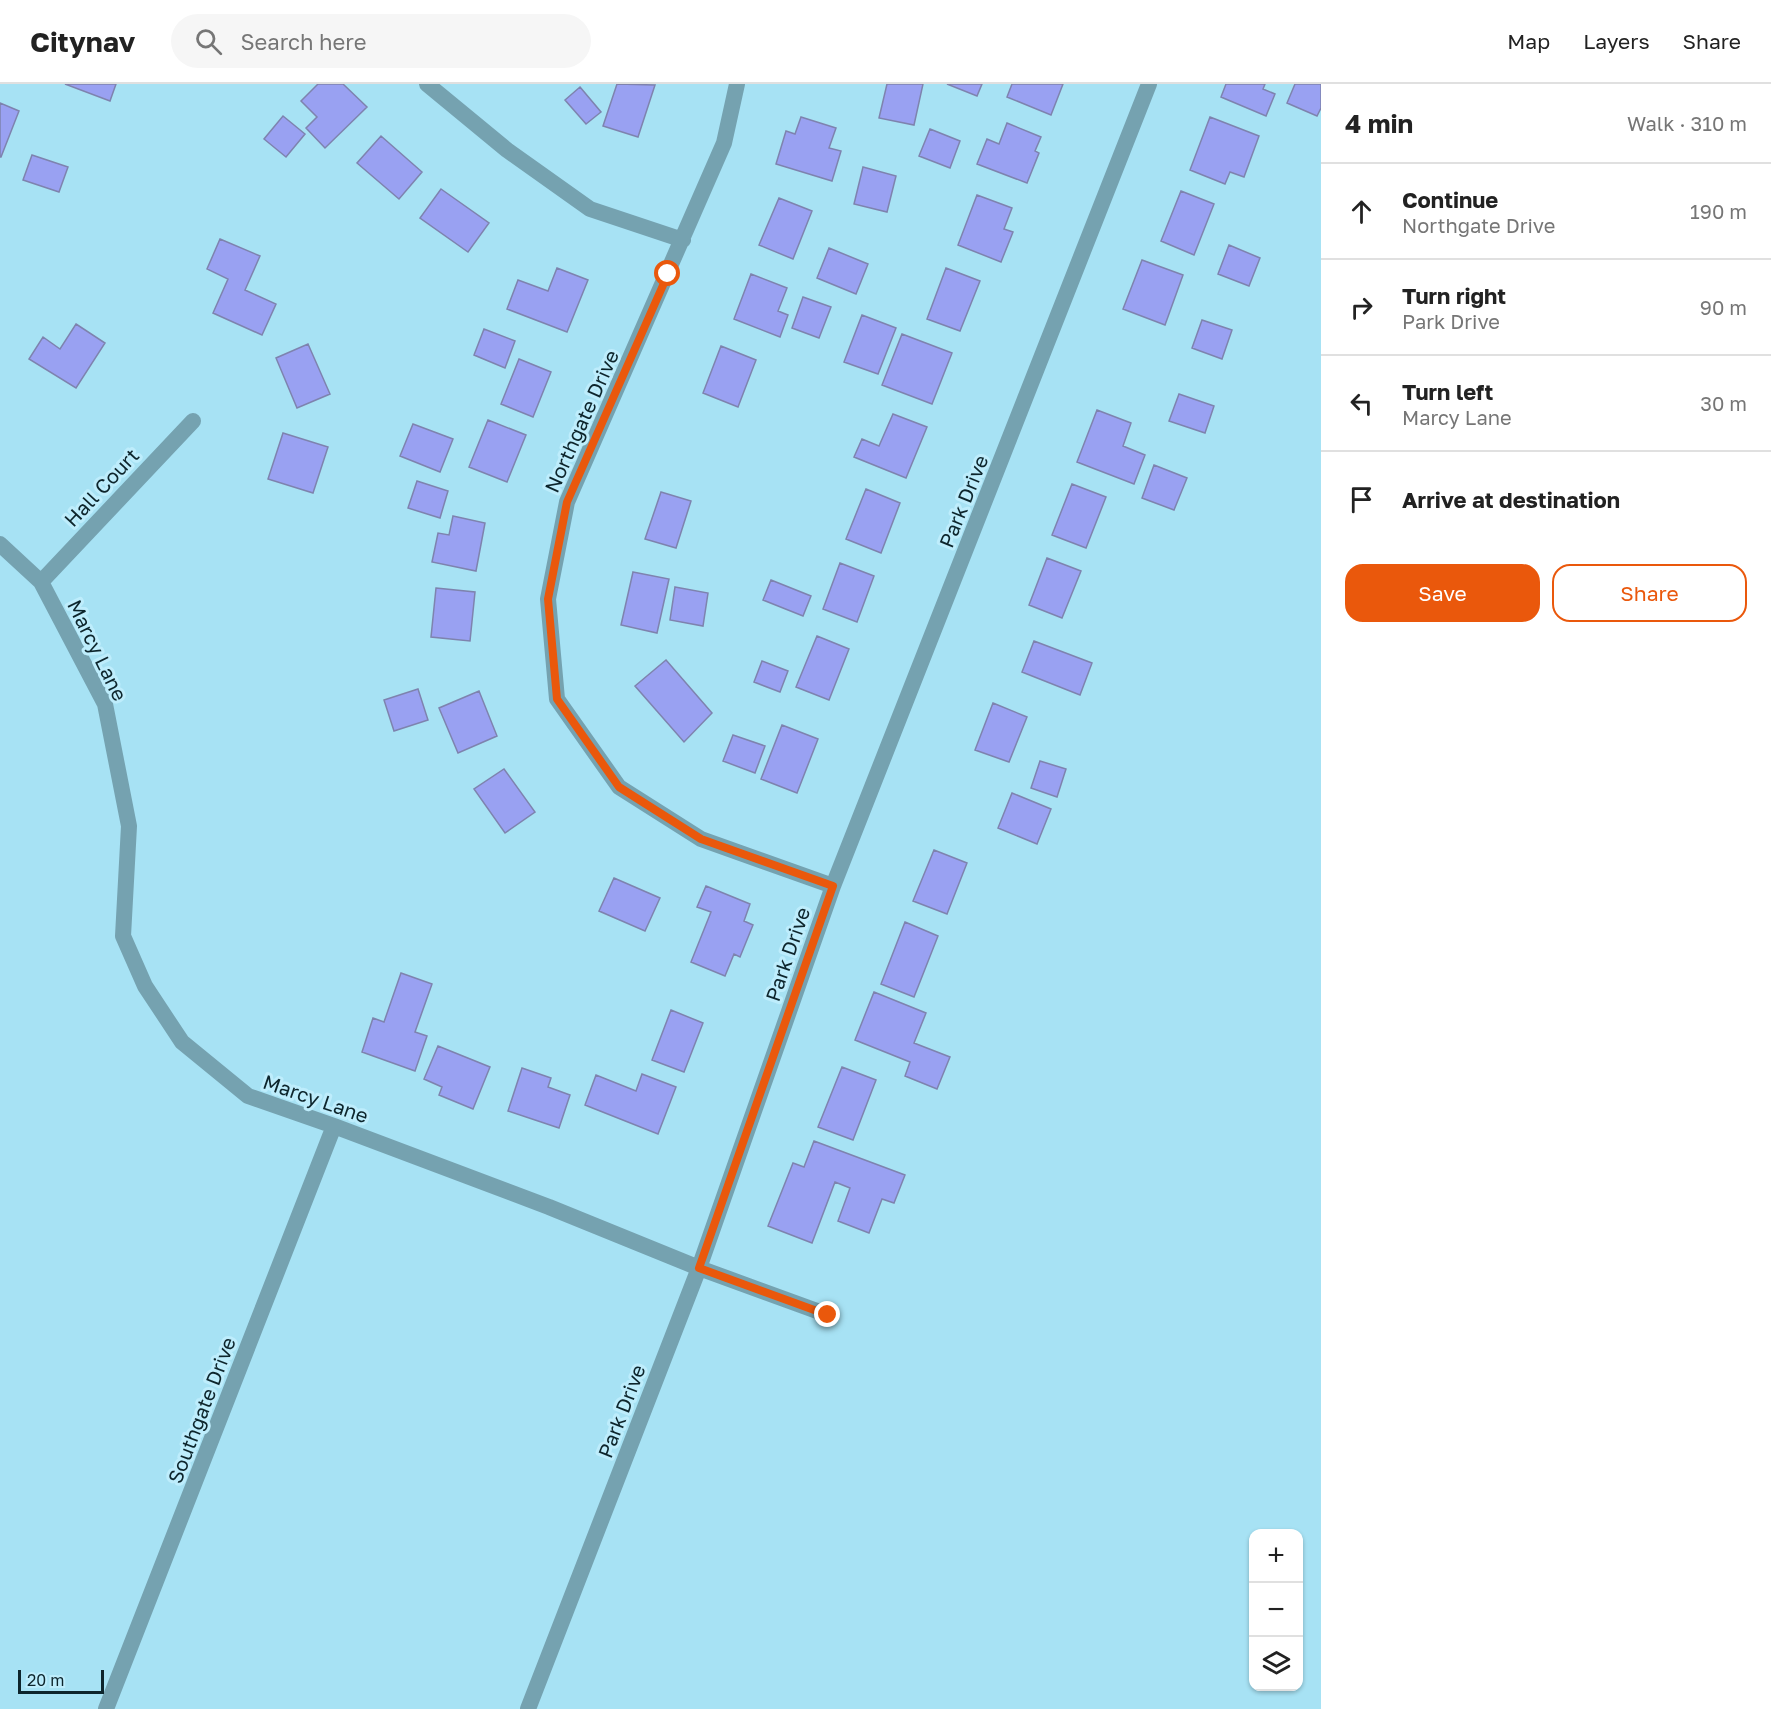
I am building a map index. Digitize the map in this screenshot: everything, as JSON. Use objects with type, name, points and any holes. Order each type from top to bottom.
[{"type":"street","points":[[427,84],[507,150],[590,209],[683,240]]},
{"type":"street","name":"Northgate Drive","points":[[737,84],[724,143],[567,502],[548,599],[557,699],[619,787],[701,839],[833,886]]},
{"type":"street","name":"Park Drive","points":[[528,1709],[699,1268],[833,886],[1149,84]]},
{"type":"street","name":"Hall Court","points":[[40,582],[193,421]]},
{"type":"street","name":"Marcy Lane","points":[[0,544],[40,582],[105,704],[129,826],[123,936],[145,986],[182,1042],[248,1096],[334,1126],[699,1268],[828,1315]]},
{"type":"street","name":"Southgate Drive","points":[[106,1709],[334,1126]]},
{"type":"building","points":[[65,84],[116,84],[110,101]]},
{"type":"building","points":[[318,84],[343,84],[367,107],[325,148],[306,128],[317,117],[301,101]]},
{"type":"building","points":[[617,84],[655,85],[638,137],[603,126]]},
{"type":"building","points":[[887,84],[923,84],[914,125],[879,118]]},
{"type":"building","points":[[947,84],[982,84],[977,96]]},
{"type":"building","points":[[1012,84],[1063,84],[1051,115],[1007,97]]},
{"type":"building","points":[[1226,84],[1265,84],[1263,89],[1275,94],[1266,116],[1221,97]]},
{"type":"building","points":[[1295,84],[1321,84],[1321,108],[1317,116],[1287,103]]},
{"type":"building","points":[[580,87],[601,112],[586,124],[565,100]]},
{"type":"building","points":[[0,103],[19,111],[1,157],[0,157]]},
{"type":"building","points":[[283,116],[305,134],[286,157],[264,139]]},
{"type":"building","points":[[801,117],[836,128],[829,148],[841,151],[832,181],[776,164],[786,131],[795,134]]},
{"type":"building","points":[[1210,117],[1259,136],[1244,177],[1230,172],[1225,184],[1190,170]]},
{"type":"building","points":[[1007,123],[1041,137],[1035,151],[1039,153],[1027,183],[977,164],[987,139],[999,144]]},
{"type":"building","points":[[930,129],[960,141],[950,168],[919,156]]},
{"type":"building","points":[[381,136],[422,172],[399,199],[357,163]]},
{"type":"building","points":[[32,155],[68,167],[59,192],[23,180]]},
{"type":"building","points":[[863,167],[896,176],[887,212],[854,204]]},
{"type":"building","points":[[441,189],[489,223],[468,252],[420,218]]},
{"type":"building","points":[[1181,191],[1214,204],[1194,255],[1161,241]]},
{"type":"building","points":[[977,195],[1012,208],[1004,229],[1013,232],[1001,262],[958,245]]},
{"type":"building","points":[[779,198],[812,211],[793,259],[759,245]]},
{"type":"building","points":[[220,239],[260,256],[245,290],[276,304],[262,335],[213,313],[228,279],[207,269]]},
{"type":"building","points":[[1229,245],[1260,258],[1249,286],[1218,274]]},
{"type":"building","points":[[829,248],[868,264],[856,294],[817,278]]},
{"type":"building","points":[[1142,260],[1183,275],[1165,325],[1123,309]]},
{"type":"building","points":[[557,268],[588,280],[567,332],[507,309],[518,280],[548,291]]},
{"type":"building","points":[[946,268],[980,281],[960,331],[927,319]]},
{"type":"building","points":[[751,274],[787,288],[778,311],[788,315],[780,337],[734,319]]},
{"type":"building","points":[[803,297],[831,307],[819,338],[792,328]]},
{"type":"building","points":[[862,315],[896,328],[878,374],[844,362]]},
{"type":"building","points":[[1202,320],[1232,330],[1222,359],[1192,348]]},
{"type":"building","points":[[76,324],[105,343],[76,388],[29,359],[43,337],[60,349]]},
{"type":"building","points":[[484,329],[515,341],[505,368],[474,355]]},
{"type":"building","points":[[902,334],[952,353],[932,404],[882,385]]},
{"type":"building","points":[[308,344],[330,394],[297,408],[276,358]]},
{"type":"building","points":[[721,346],[756,360],[738,407],[703,393]]},
{"type":"building","points":[[519,359],[551,372],[533,417],[501,404]]},
{"type":"building","points":[[1179,394],[1214,406],[1205,433],[1169,421]]},
{"type":"building","points":[[1097,410],[1131,423],[1123,446],[1145,455],[1134,484],[1077,462]]},
{"type":"building","points":[[893,414],[927,427],[906,478],[854,457],[862,439],[879,446]]},
{"type":"building","points":[[488,420],[526,435],[507,482],[469,467]]},
{"type":"building","points":[[413,424],[453,439],[440,472],[400,456]]},
{"type":"building","points":[[283,433],[328,447],[313,493],[268,479]]},
{"type":"building","points":[[1154,465],[1187,478],[1174,510],[1142,498]]},
{"type":"building","points":[[417,481],[448,491],[440,518],[408,508]]},
{"type":"building","points":[[1072,484],[1106,497],[1086,548],[1052,535]]},
{"type":"building","points":[[866,489],[900,503],[881,553],[846,539]]},
{"type":"building","points":[[661,492],[691,501],[676,548],[645,539]]},
{"type":"building","points":[[453,516],[485,523],[476,571],[432,562],[438,533],[449,535]]},
{"type":"building","points":[[1047,558],[1081,571],[1062,618],[1029,605]]},
{"type":"building","points":[[840,563],[874,576],[857,622],[823,609]]},
{"type":"building","points":[[633,572],[669,579],[657,633],[621,625]]},
{"type":"building","points":[[771,580],[811,596],[803,616],[763,600]]},
{"type":"building","points":[[675,587],[708,593],[703,626],[670,620]]},
{"type":"building","points":[[436,588],[475,592],[470,641],[431,637]]},
{"type":"building","points":[[817,636],[849,649],[829,700],[796,687]]},
{"type":"building","points":[[1034,641],[1092,663],[1080,695],[1022,672]]},
{"type":"building","points":[[666,660],[712,713],[684,742],[635,686]]},
{"type":"building","points":[[762,661],[788,671],[780,692],[754,682]]},
{"type":"building","points":[[418,689],[428,720],[394,731],[384,700]]},
{"type":"building","points":[[479,691],[497,736],[458,753],[439,708]]},
{"type":"building","points":[[993,703],[1027,717],[1009,762],[975,750]]},
{"type":"building","points":[[782,725],[818,739],[797,793],[761,779]]},
{"type":"building","points":[[733,735],[765,746],[755,773],[723,761]]},
{"type":"building","points":[[1040,761],[1066,769],[1057,797],[1031,788]]},
{"type":"building","points":[[504,769],[535,812],[505,833],[474,789]]},
{"type":"building","points":[[1012,793],[1051,809],[1037,844],[998,828]]},
{"type":"building","points":[[934,850],[967,863],[947,914],[913,901]]},
{"type":"building","points":[[614,878],[660,898],[645,931],[599,911]]},
{"type":"building","points":[[706,886],[750,904],[744,921],[753,925],[740,957],[734,954],[725,976],[691,962],[711,912],[697,907]]},
{"type":"building","points":[[905,922],[938,936],[914,997],[881,984]]},
{"type":"building","points":[[401,973],[432,984],[415,1032],[427,1036],[415,1071],[362,1052],[373,1018],[384,1022]]},
{"type":"building","points":[[874,992],[926,1013],[914,1043],[950,1057],[937,1089],[905,1076],[910,1062],[855,1040]]},
{"type":"building","points":[[671,1010],[703,1023],[684,1072],[652,1060]]},
{"type":"building","points":[[438,1046],[490,1067],[473,1109],[439,1095],[442,1087],[424,1079]]},
{"type":"building","points":[[842,1067],[876,1080],[853,1140],[818,1127]]},
{"type":"building","points":[[522,1068],[551,1078],[548,1087],[570,1095],[559,1128],[508,1111]]},
{"type":"building","points":[[642,1074],[676,1087],[658,1134],[585,1105],[596,1075],[636,1091]]},
{"type":"building","points":[[814,1141],[905,1175],[894,1203],[882,1199],[869,1233],[838,1221],[850,1188],[835,1182],[812,1243],[768,1226],[793,1163],[804,1167]]},
{"type":"route","points":[[668,274],[567,502],[548,599],[557,699],[619,787],[701,839],[833,886],[699,1268],[828,1315]]}]
